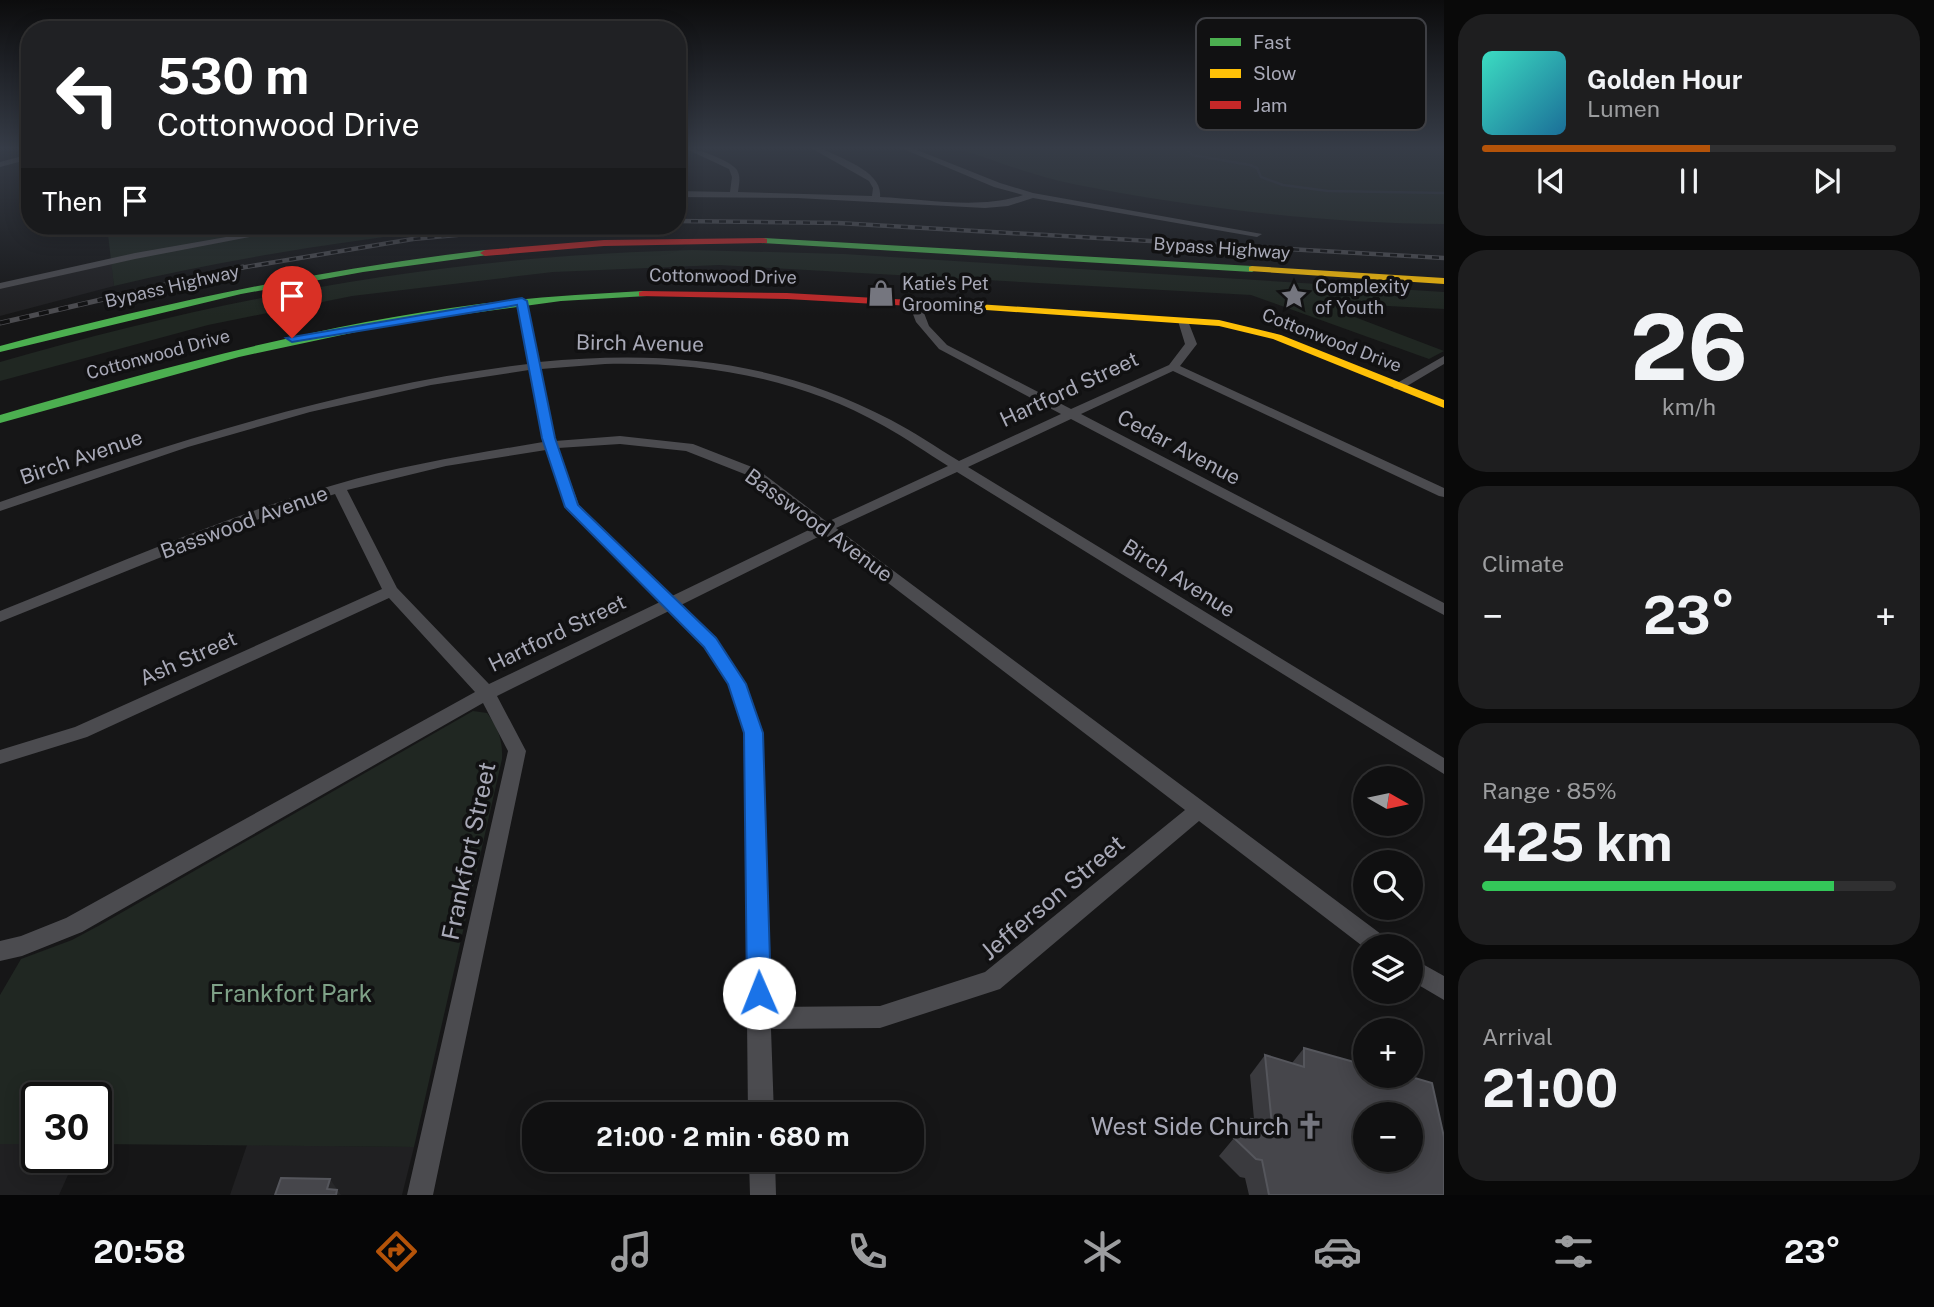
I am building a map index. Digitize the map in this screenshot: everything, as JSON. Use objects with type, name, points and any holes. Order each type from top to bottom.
[{"type":"main road","name":"Bypass Highway","points":[[686,233],[810,235],[1444,273]]},
{"type":"main road","name":"Bypass Highway","points":[[0,339],[161,297],[315,267],[466,246],[619,235]]},
{"type":"main road","name":"Bypass Highway","points":[[0,349],[151,309],[312,276],[469,254],[606,243],[816,243],[1444,281]]},
{"type":"main road","name":"Cottonwood Drive","points":[[0,419],[147,375],[292,338],[522,301],[649,294],[763,293],[915,302],[1183,321],[1258,331],[1444,404]]},
{"type":"street","points":[[966,204],[999,204]]},
{"type":"street","points":[[1083,204],[1257,234]]},
{"type":"street","points":[[0,285],[250,235]]},
{"type":"street","points":[[522,301],[550,445],[572,507],[710,642],[737,684],[753,733],[761,1102]]},
{"type":"street","name":"Cedar Avenue","points":[[915,302],[917,317],[926,332],[943,347],[1444,610]]},
{"type":"street","name":"Hartford Street","points":[[0,951],[74,925],[487,693],[824,528],[1173,367],[1191,344],[1183,321]]},
{"type":"street","points":[[1398,386],[1444,359]]},
{"type":"street","name":"Birch Avenue","points":[[0,507],[129,461],[317,404],[425,381],[533,366],[591,360],[683,361],[785,380],[843,401],[888,423],[1444,767]]},
{"type":"street","points":[[1173,367],[1444,493]]},
{"type":"street","name":"Basswood Avenue","points":[[0,617],[236,522],[339,488],[446,462],[550,445],[620,440],[688,447],[752,472],[1364,934]]},
{"type":"street","name":"Frankfort Street","points":[[339,488],[391,591],[487,693],[517,751],[420,1195]]},
{"type":"street","name":"Ash Street","points":[[0,757],[80,732],[391,591]]},
{"type":"street","name":"Jefferson Street","points":[[760,1018],[880,1017],[992,981],[1200,809]]},
{"type":"street","points":[[1423,975],[1444,989]]},
{"type":"street","points":[[762,1172],[763,1195]]},
{"type":"shaded area","points":[[112,263],[114,286],[0,316],[0,289]]},
{"type":"shaded area","points":[[0,1143],[21,1143],[21,1173],[69,1173],[59,1195],[0,1195]]},
{"type":"shaded area","points":[[247,1145],[414,1147],[402,1195],[230,1195]]},
{"type":"green space","points":[[1192,204],[1444,204],[1444,224],[1351,221]]},
{"type":"green space","points":[[108,235],[401,235],[243,259],[114,286]]},
{"type":"green space","points":[[693,250],[844,254],[1444,292],[1444,309],[1333,303],[1339,311],[1444,351],[1429,359],[1251,295],[719,265],[553,272],[352,296],[208,325],[0,381],[0,362],[85,338],[257,299],[429,270],[517,260]]},
{"type":"green space","name":"Frankfort Park","points":[[473,711],[487,713],[499,734],[502,759],[414,1147],[112,1144],[112,1082],[21,1082],[21,1144],[0,1144],[0,995],[21,959],[72,940]]},
{"type":"building","name":"West Side Church","points":[[1304,1048],[1353,1062],[1353,1088],[1423,1088],[1423,1080],[1432,1083],[1444,1137],[1444,1195],[1269,1195],[1262,1160],[1256,1159],[1234,1138],[1251,1119],[1272,1125],[1265,1055],[1304,1067]]},
{"type":"building","points":[[281,1178],[330,1179],[327,1189],[337,1190],[336,1195],[275,1195]]},
{"type":"railway","points":[[686,221],[838,223],[1444,258]]},
{"type":"railway","points":[[235,269],[413,239],[456,235]]},
{"type":"railway","points":[[235,269],[243,267]]},
{"type":"railway","points":[[0,323],[235,269]]},
{"type":"traffic: fast","points":[[764,241],[1252,269]]},
{"type":"traffic: fast","points":[[0,349],[241,291],[363,269],[485,253]]},
{"type":"traffic: fast","points":[[0,419],[158,374],[318,335],[398,319],[561,298],[643,294]]},
{"type":"traffic: slow","points":[[1252,269],[1444,281]]},
{"type":"traffic: slow","points":[[947,305],[1219,323],[1277,337],[1444,404]]},
{"type":"traffic: jam","points":[[485,253],[604,243],[764,241]]},
{"type":"traffic: jam","points":[[643,294],[787,296],[947,305]]},
{"type":"place","name":"Katie's Pet Grooming","points":[[881,293]]},
{"type":"place","name":"Complexity of Youth","points":[[1294,296]]},
{"type":"place","name":"West Side Church","points":[[1310,1126]]},
{"type":"route","points":[[292,338],[522,301],[548,438],[572,507],[710,642],[737,684],[753,733],[759,993]]}]
